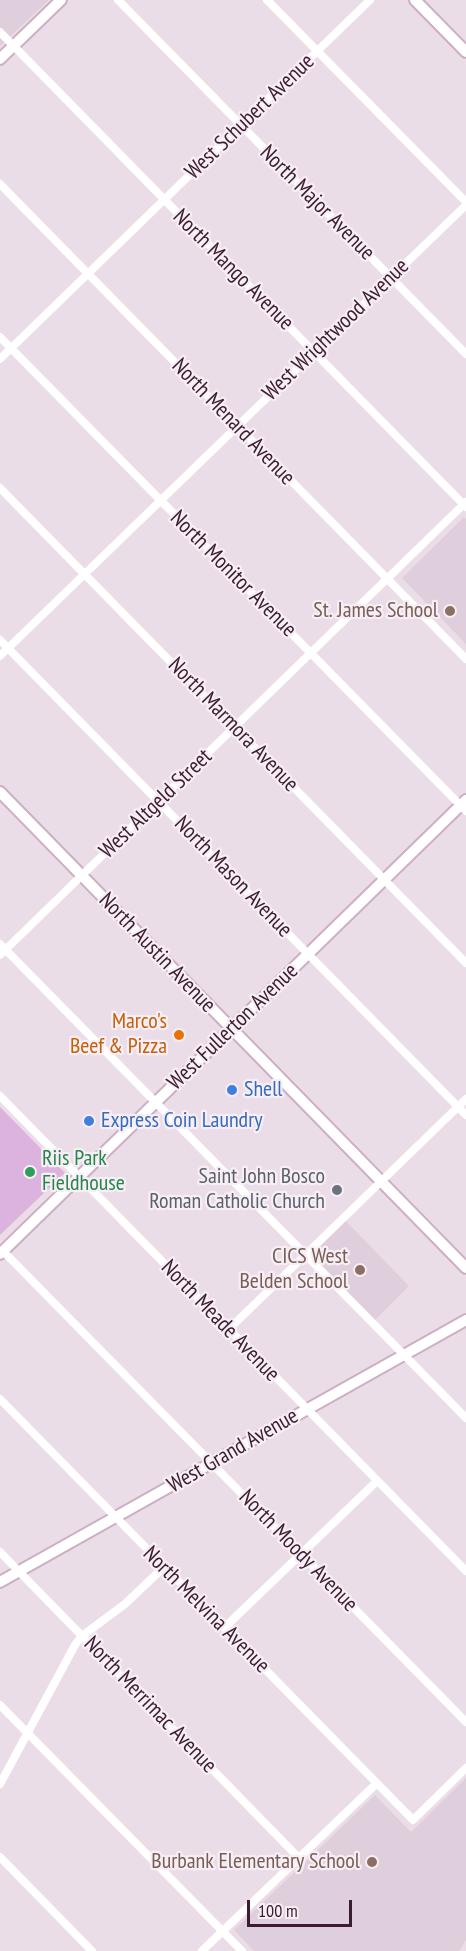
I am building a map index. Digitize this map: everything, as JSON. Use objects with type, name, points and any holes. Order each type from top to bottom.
[{"type":"main road","points":[[0,59],[61,0]]},
{"type":"main road","points":[[415,0],[466,52]]},
{"type":"main road","name":"North Austin Avenue","points":[[0,792],[466,1268]]},
{"type":"main road","name":"West Fullerton Avenue","points":[[2,1253],[464,805]]},
{"type":"main road","name":"West Grand Avenue","points":[[0,1582],[466,1320]]},
{"type":"street","name":"North Major Avenue","points":[[118,0],[466,354]]},
{"type":"street","points":[[267,0],[466,203]]},
{"type":"street","name":"West Schubert Avenue","points":[[0,358],[370,0]]},
{"type":"street","name":"North Mango Avenue","points":[[0,32],[465,504]]},
{"type":"street","name":"North Menard Avenue","points":[[0,184],[466,659]]},
{"type":"street","name":"West Wrightwood Avenue","points":[[0,656],[466,203]]},
{"type":"street","name":"North Monitor Avenue","points":[[0,337],[464,805]]},
{"type":"street","name":"North Marmora Avenue","points":[[0,488],[466,963]]},
{"type":"street","name":"West Altgeld Street","points":[[2,950],[82,876],[465,504]]},
{"type":"street","name":"North Mason Avenue","points":[[0,640],[466,1115]]},
{"type":"street","points":[[2,950],[466,1418]]},
{"type":"street","name":"North Meade Avenue","points":[[0,1096],[466,1571]]},
{"type":"street","points":[[229,1329],[466,1099]]},
{"type":"street","name":"North Moody Avenue","points":[[2,1253],[466,1722]]},
{"type":"street","name":"North Melvina Avenue","points":[[0,1400],[413,1820],[466,1768]]},
{"type":"street","points":[[224,1628],[378,1481]]},
{"type":"street","name":"North Merrimac Avenue","points":[[0,1552],[299,1858]]},
{"type":"street","points":[[0,1784],[82,1636],[125,1604],[164,1567]]},
{"type":"street","points":[[0,1705],[242,1951]]},
{"type":"street","points":[[202,1951],[377,1783]]},
{"type":"street","points":[[0,1857],[92,1951]]},
{"type":"shaded area","points":[[0,0],[49,0],[0,46]]},
{"type":"shaded area","name":"St. James School","points":[[464,517],[466,519],[466,644],[402,578]]},
{"type":"shaded area","points":[[0,1107],[65,1173],[0,1235]]},
{"type":"shaded area","name":"CICS West Belden School","points":[[345,1220],[409,1286],[374,1321],[310,1255]]},
{"type":"shaded area","name":"Burbank Elementary School","points":[[466,1778],[466,1940],[459,1951],[254,1951],[234,1930],[375,1795],[411,1832]]},
{"type":"place","name":"St. James School","points":[[450,611]]},
{"type":"place","name":"Marco's Beef & Pizza","points":[[179,1035]]},
{"type":"place","name":"Shell","points":[[232,1090]]},
{"type":"place","name":"Express Coin Laundry","points":[[89,1121]]},
{"type":"place","name":"Riis Park Fieldhouse","points":[[30,1172]]},
{"type":"place","name":"Saint John Bosco Roman Catholic Church","points":[[337,1190]]},
{"type":"place","name":"CICS West Belden School","points":[[360,1270]]},
{"type":"place","name":"Burbank Elementary School","points":[[372,1862]]}]
